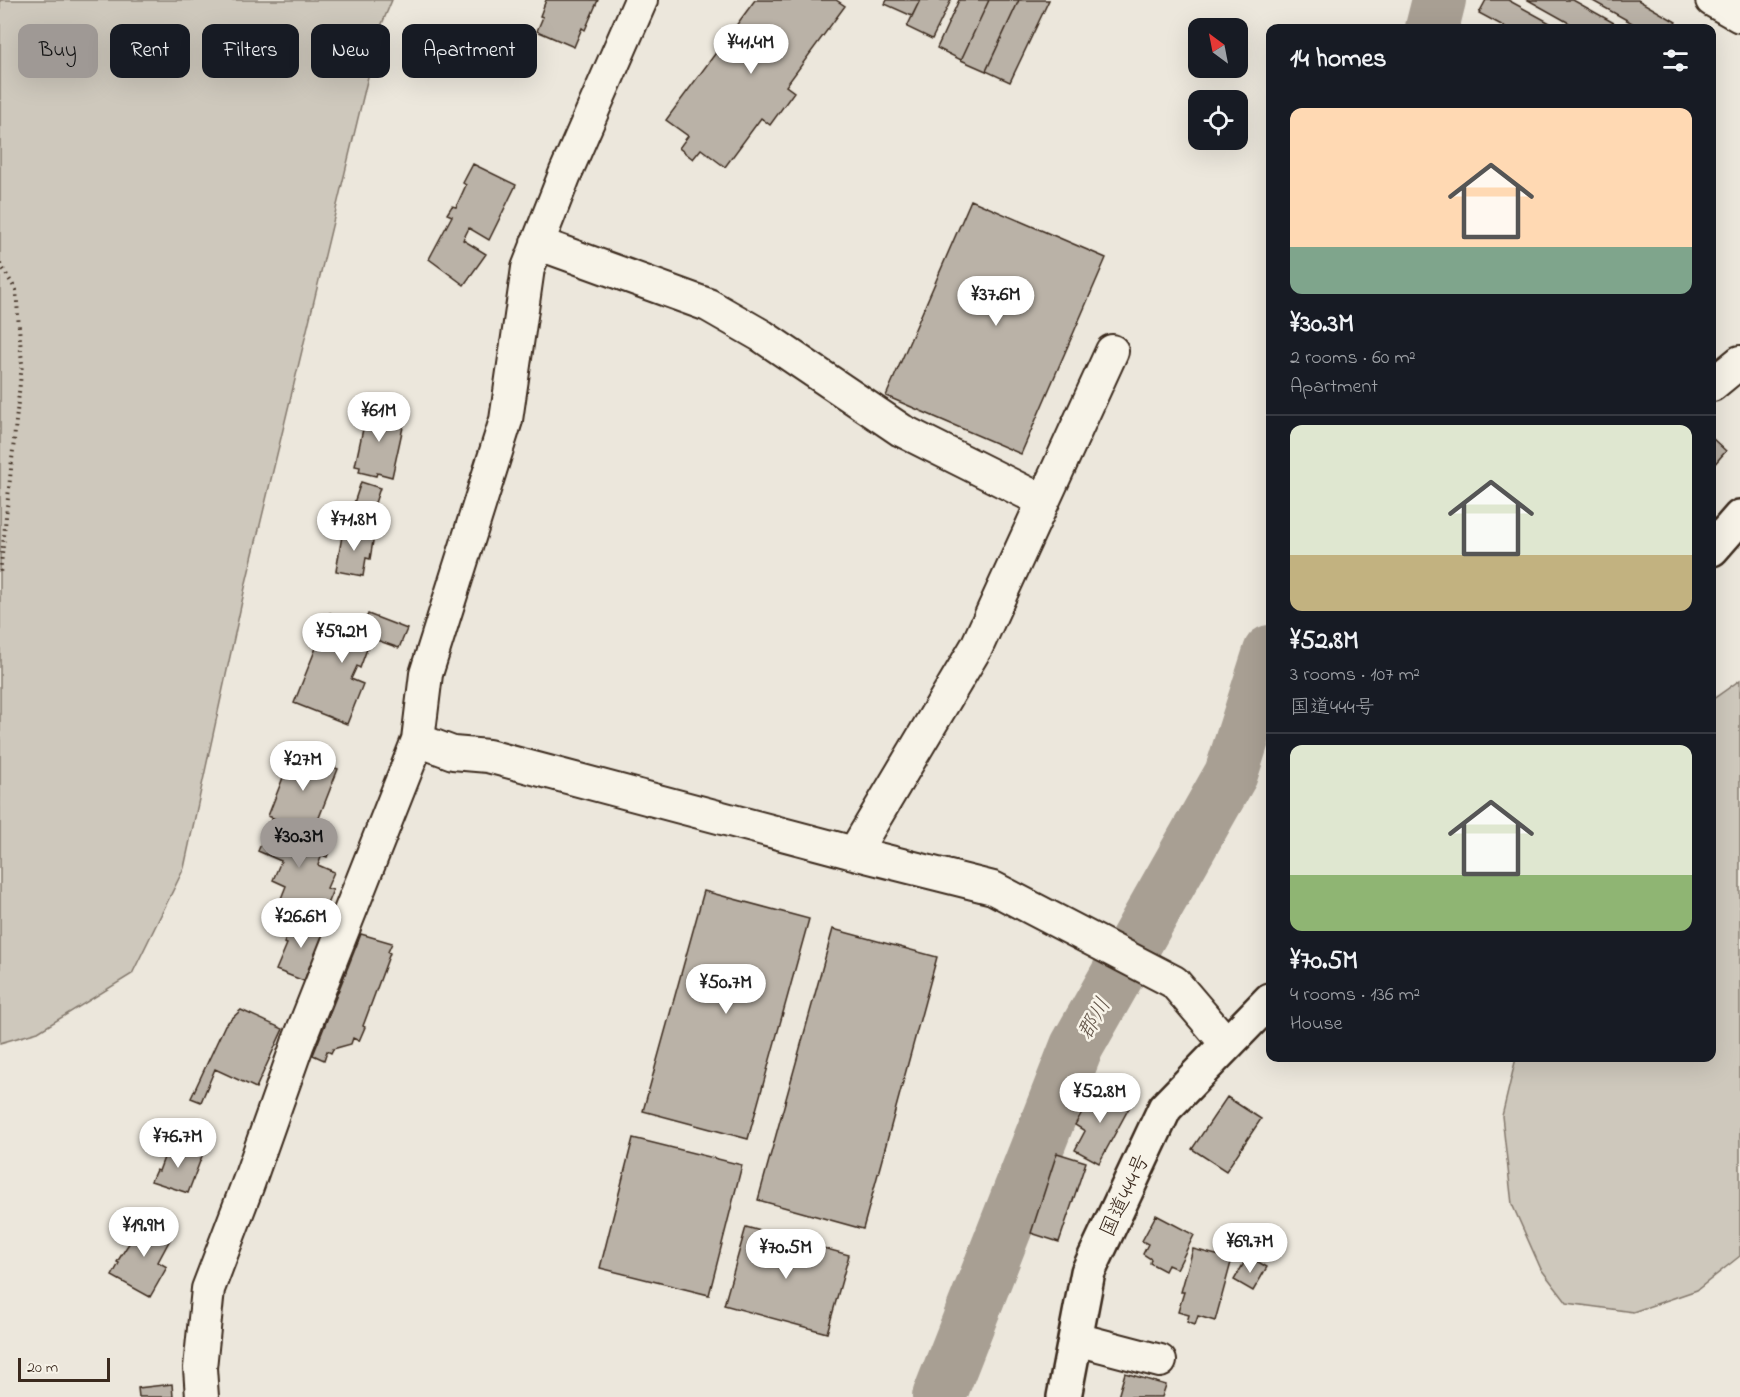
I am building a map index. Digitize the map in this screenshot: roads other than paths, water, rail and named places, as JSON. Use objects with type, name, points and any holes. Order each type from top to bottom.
[{"type":"highway","points":[[1716,544],[1740,517]]},
{"type":"highway","name":"国道444号","points":[[1064,1397],[1088,1272],[1165,1108],[1266,1004]]},
{"type":"street","points":[[202,1397],[200,1368],[208,1289],[298,1042],[418,740],[426,674],[506,420],[528,268],[587,121],[641,0]]},
{"type":"street","points":[[537,243],[708,304],[762,336],[901,430],[1043,501]]},
{"type":"street","points":[[854,853],[977,646],[1112,351]]},
{"type":"street","points":[[1716,382],[1740,362]]},
{"type":"street","points":[[418,740],[453,753],[488,756],[993,888],[1174,981],[1226,1043]]},
{"type":"street","points":[[1076,1339],[1160,1361]]},
{"type":"waterway","name":"郡川","points":[[1433,24],[1439,0]]},
{"type":"waterway","name":"郡川","points":[[939,1397],[1077,1046],[1231,774],[1266,665]]}]
